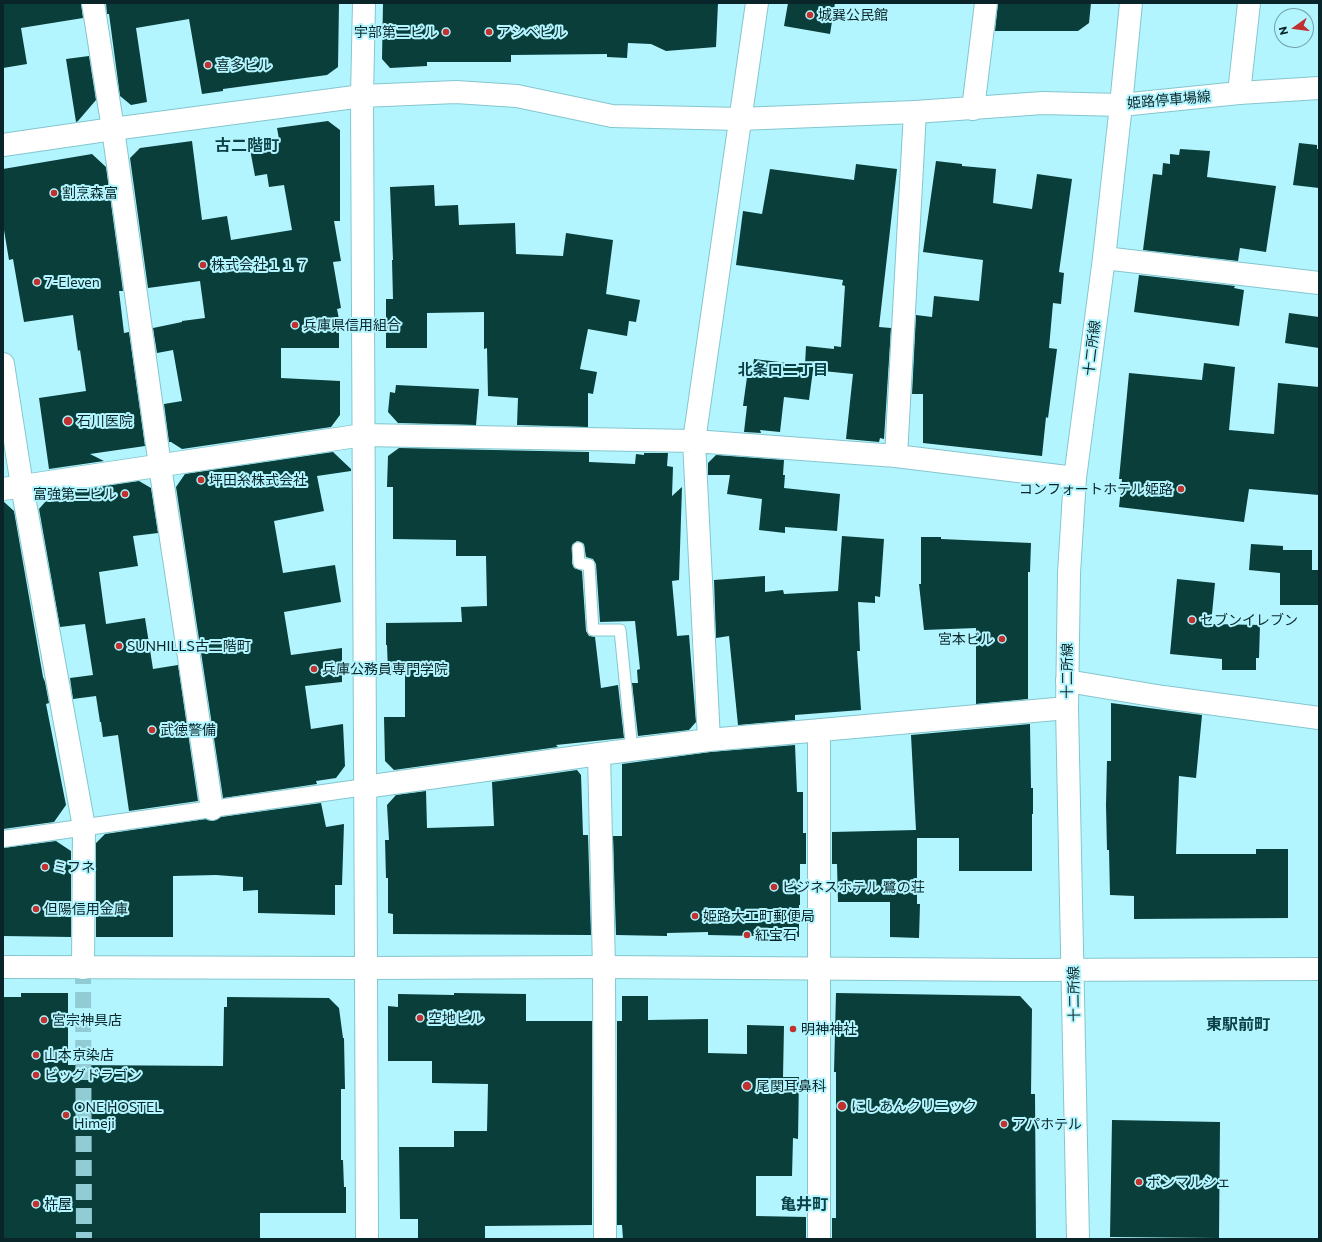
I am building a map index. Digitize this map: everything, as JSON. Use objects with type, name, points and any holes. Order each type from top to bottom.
[{"type":"street","points":[[93,3],[113,129],[160,466],[212,809]]},
{"type":"street","points":[[364,3],[362,96],[367,1239]]},
{"type":"street","points":[[709,740],[694,441],[757,3]]},
{"type":"street","points":[[974,109],[986,3]]},
{"type":"street","name":"姫路停車場線","points":[[1131,3],[1121,105],[1239,93],[1319,88]]},
{"type":"street","points":[[1239,93],[1249,3]]},
{"type":"street","points":[[3,145],[362,96],[456,92],[516,96],[612,116],[740,119],[974,109],[1043,103],[1121,105]]},
{"type":"street","name":"十二所線","points":[[1078,1239],[1067,708],[1068,573],[1075,478],[1104,258],[1121,105]]},
{"type":"street","points":[[896,456],[915,112]]},
{"type":"street","points":[[1104,258],[1319,283]]},
{"type":"street","points":[[3,364],[12,488],[84,827],[83,968]]},
{"type":"street","points":[[12,488],[363,435],[694,441],[896,456],[1075,478]]},
{"type":"street","points":[[1067,681],[1163,697],[1319,718]]},
{"type":"street","points":[[3,839],[599,754],[709,740],[1067,708]]},
{"type":"street","points":[[818,1239],[819,730]]},
{"type":"street","points":[[599,754],[604,967],[605,1239]]},
{"type":"street","points":[[3,967],[604,967],[1073,970],[1319,969]]},
{"type":"lane","points":[[578,548],[579,564],[589,565],[593,630],[620,630],[632,750]]},
{"type":"building","points":[[3,3],[81,3],[83,18],[21,28],[27,64],[3,68]]},
{"type":"building","points":[[106,3],[339,3],[338,67],[327,75],[223,89],[223,91],[202,94],[189,19],[136,28],[147,102],[131,105],[120,96],[109,14],[107,14]]},
{"type":"building","points":[[383,3],[718,3],[716,47],[666,51],[651,44],[628,43],[627,58],[607,57],[607,54],[511,55],[511,62],[427,62],[427,66],[390,68],[382,59]]},
{"type":"building","name":"城巽公民館","points":[[788,3],[835,3],[830,34],[784,26]]},
{"type":"building","points":[[998,3],[1091,3],[1089,23],[1078,31],[995,31]]},
{"type":"building","points":[[89,56],[96,100],[76,122],[66,59]]},
{"type":"building","points":[[328,121],[340,130],[340,221],[334,221],[341,261],[333,262],[341,308],[337,309],[339,319],[337,319],[339,348],[281,348],[281,378],[340,381],[340,415],[331,427],[182,449],[169,442],[164,404],[182,401],[173,350],[157,353],[153,328],[182,321],[205,318],[200,281],[148,288],[130,158],[140,148],[192,141],[202,220],[227,216],[231,240],[292,230],[284,185],[269,187],[267,174],[255,176],[249,144],[279,139],[277,128]]},
{"type":"building","points":[[1299,143],[1317,145],[1317,149],[1319,149],[1319,188],[1293,185]]},
{"type":"building","points":[[1180,149],[1210,151],[1207,177],[1276,186],[1266,252],[1240,248],[1238,261],[1143,250],[1153,174],[1162,175],[1163,163],[1170,164],[1170,154],[1179,155]]},
{"type":"building","points":[[92,154],[106,167],[123,291],[119,291],[124,333],[129,332],[145,446],[90,454],[104,461],[49,469],[39,398],[86,391],[80,350],[78,351],[73,315],[24,322],[13,259],[9,260],[3,224],[3,169]]},
{"type":"building","points":[[936,161],[962,164],[962,166],[996,169],[993,203],[1032,209],[1037,174],[1072,179],[1059,272],[1064,273],[1061,304],[1053,303],[1049,348],[1057,349],[1048,418],[1046,417],[1042,456],[923,443],[923,394],[912,394],[916,315],[932,317],[934,296],[979,301],[983,260],[923,252]]},
{"type":"building","points":[[856,164],[897,169],[879,327],[891,328],[884,439],[880,438],[879,442],[846,439],[853,374],[813,370],[809,400],[784,397],[780,432],[760,430],[761,433],[744,432],[747,406],[743,406],[747,377],[751,378],[754,359],[805,365],[806,346],[834,349],[834,346],[841,347],[845,286],[842,285],[843,280],[736,265],[743,211],[762,214],[770,169],[854,180]]},
{"type":"building","points":[[434,185],[435,206],[458,205],[459,225],[515,223],[516,254],[563,256],[566,233],[613,240],[606,294],[640,300],[636,322],[629,321],[627,336],[588,329],[580,369],[597,372],[593,394],[588,393],[588,427],[517,425],[518,398],[488,396],[487,348],[484,349],[484,312],[427,313],[427,348],[386,348],[386,299],[393,299],[390,187]]},
{"type":"building","points":[[1139,275],[1235,286],[1234,288],[1244,290],[1239,326],[1134,312]]},
{"type":"building","points":[[1289,313],[1319,317],[1319,348],[1285,343]]},
{"type":"building","points":[[1204,363],[1235,367],[1229,430],[1274,434],[1278,383],[1319,387],[1319,495],[1249,489],[1244,522],[1119,507],[1122,479],[1119,479],[1129,373],[1202,380]]},
{"type":"building","points":[[396,385],[479,389],[476,425],[398,423],[388,412],[390,392],[395,393]]},
{"type":"building","points":[[399,448],[589,452],[589,462],[635,464],[636,454],[644,455],[644,453],[668,453],[667,466],[673,467],[672,496],[682,487],[679,580],[672,581],[677,636],[689,635],[696,722],[689,730],[638,736],[632,683],[638,683],[637,670],[640,669],[635,621],[600,622],[596,564],[593,559],[586,557],[584,544],[577,541],[572,545],[572,563],[574,568],[582,571],[586,631],[589,636],[595,637],[601,688],[618,685],[624,738],[556,745],[558,747],[394,770],[385,761],[384,717],[405,717],[405,671],[388,672],[386,623],[462,622],[461,607],[487,606],[486,556],[456,556],[456,540],[393,539],[393,487],[387,487],[388,456]]},
{"type":"building","points":[[333,452],[351,469],[351,471],[317,476],[324,511],[274,521],[283,573],[335,565],[341,602],[284,612],[291,655],[342,648],[342,682],[305,686],[311,729],[343,724],[345,766],[336,778],[316,781],[317,784],[223,798],[176,487],[185,474]]},
{"type":"building","points":[[716,455],[784,460],[784,488],[840,494],[837,531],[785,527],[785,533],[759,530],[762,499],[727,494],[730,475],[708,475],[708,463]]},
{"type":"building","points":[[139,481],[151,488],[158,533],[133,536],[138,566],[99,572],[106,624],[145,618],[153,669],[178,665],[198,801],[129,811],[118,735],[103,737],[96,696],[73,699],[70,678],[93,675],[85,624],[60,627],[39,509],[52,494]]},
{"type":"building","points":[[3,501],[14,511],[43,677],[49,703],[46,704],[66,805],[54,822],[3,829]]},
{"type":"building","points":[[842,536],[884,539],[880,597],[875,596],[875,603],[858,602],[860,651],[857,651],[861,710],[795,715],[795,720],[738,725],[729,636],[716,638],[714,580],[765,576],[765,592],[783,590],[784,594],[838,591]]},
{"type":"building","points":[[921,537],[1031,543],[1030,572],[1028,572],[1028,699],[976,704],[976,628],[924,630],[919,584],[921,584]]},
{"type":"building","points":[[1251,544],[1283,546],[1283,550],[1312,550],[1312,570],[1319,570],[1319,605],[1280,605],[1280,573],[1249,570]]},
{"type":"building","points":[[1177,579],[1215,583],[1211,624],[1260,625],[1259,658],[1256,658],[1256,670],[1222,670],[1222,659],[1170,654]]},
{"type":"building","points":[[1111,703],[1202,715],[1196,778],[1179,776],[1176,854],[1256,854],[1256,849],[1288,849],[1288,918],[1134,919],[1134,896],[1110,895],[1106,805],[1107,761],[1111,761]]},
{"type":"building","points":[[1030,724],[1031,788],[1033,788],[1032,871],[959,871],[959,838],[917,838],[917,904],[920,904],[919,938],[890,937],[890,902],[838,902],[837,864],[832,864],[832,832],[916,830],[911,735]]},
{"type":"building","points":[[795,745],[797,792],[803,792],[803,833],[806,833],[806,864],[800,864],[799,937],[708,935],[708,932],[667,933],[667,936],[616,935],[613,836],[622,836],[622,764],[710,752]]},
{"type":"building","points":[[577,770],[581,775],[583,835],[588,835],[591,935],[393,934],[393,914],[388,913],[388,878],[386,878],[385,840],[389,840],[387,805],[396,795],[426,791],[427,828],[494,826],[492,782]]},
{"type":"building","points":[[321,803],[326,827],[344,824],[342,885],[335,885],[335,915],[258,913],[258,890],[243,891],[243,877],[216,875],[173,876],[173,937],[96,937],[96,843],[105,834],[206,819],[213,821],[221,817]]},
{"type":"building","points":[[56,841],[71,851],[71,937],[3,936],[3,848]]},
{"type":"building","points":[[21,993],[68,993],[68,1065],[223,1066],[224,1007],[227,1007],[227,997],[329,998],[339,1008],[344,1038],[345,1089],[341,1089],[341,1160],[343,1160],[344,1187],[346,1187],[346,1213],[260,1213],[260,1239],[3,1239],[3,997],[21,997]]},
{"type":"building","points":[[454,993],[526,994],[526,1021],[592,1021],[592,1225],[485,1226],[485,1239],[418,1239],[418,1219],[400,1219],[399,1147],[454,1147],[454,1131],[487,1131],[488,1084],[432,1083],[432,1061],[388,1061],[388,1006],[398,1007],[398,994],[454,995]]},
{"type":"building","points":[[836,993],[1020,996],[1032,1009],[1031,1094],[1035,1094],[1036,1239],[832,1239],[832,1218],[836,1218],[836,1072],[834,1072]]},
{"type":"building","points":[[622,996],[648,996],[648,1020],[708,1019],[708,1053],[747,1054],[747,1025],[784,1026],[783,1077],[799,1077],[798,1139],[793,1138],[792,1176],[756,1176],[756,1216],[806,1217],[806,1239],[623,1239],[622,1225],[617,1225],[617,1021],[622,1021]]},
{"type":"building","points":[[1112,1120],[1220,1122],[1219,1238],[1110,1237]]},
{"type":"tunnel","points":[[83,968],[84,1239]]},
{"type":"place","name":"城巽公民館","points":[[810,15]]},
{"type":"place","name":"宇部第二ビル","points":[[446,32]]},
{"type":"place","name":"アシベビル","points":[[489,32]]},
{"type":"place","name":"喜多ビル","points":[[208,65]]},
{"type":"place","name":"割烹森富","points":[[54,193]]},
{"type":"place","name":"株式会社１１７","points":[[203,265]]},
{"type":"place","name":"7-Eleven","points":[[37,282]]},
{"type":"place","name":"兵庫県信用組合","points":[[295,325]]},
{"type":"place","name":"石川医院","points":[[68,421]]},
{"type":"place","name":"坪田糸株式会社","points":[[201,480]]},
{"type":"place","name":"コンフォートホテル姫路","points":[[1181,489]]},
{"type":"place","name":"富強第二ビル","points":[[125,494]]},
{"type":"place","name":"セブンイレブン","points":[[1192,620]]},
{"type":"place","name":"宮本ビル","points":[[1002,639]]},
{"type":"place","name":"SUNHILLS古二階町","points":[[119,646]]},
{"type":"place","name":"兵庫公務員専門学院","points":[[314,669]]},
{"type":"place","name":"武徳警備","points":[[152,730]]},
{"type":"place","name":"ミフネ","points":[[45,867]]},
{"type":"place","name":"ビジネスホテル 鷺の荘","points":[[774,887]]},
{"type":"place","name":"但陽信用金庫","points":[[36,909]]},
{"type":"place","name":"姫路大工町郵便局","points":[[695,916]]},
{"type":"place","name":"紅宝石","points":[[747,935]]},
{"type":"place","name":"空地ビル","points":[[420,1018]]},
{"type":"place","name":"宮宗神具店","points":[[44,1020]]},
{"type":"place","name":"明神神社","points":[[793,1029]]},
{"type":"place","name":"山本京染店","points":[[36,1055]]},
{"type":"place","name":"ビッグドラゴン","points":[[36,1075]]},
{"type":"place","name":"尾関耳鼻科","points":[[747,1086]]},
{"type":"place","name":"にしあんクリニック","points":[[842,1106]]},
{"type":"place","name":"ONE HOSTEL Himeji","points":[[66,1115]]},
{"type":"place","name":"アパホテル","points":[[1004,1124]]},
{"type":"place","name":"ボンマルシェ","points":[[1139,1182]]},
{"type":"place","name":"杵屋","points":[[36,1204]]},
{"type":"district","name":"古二階町","points":[[247,146]]},
{"type":"district","name":"北条口二丁目","points":[[783,370]]},
{"type":"district","name":"東駅前町","points":[[1238,1025]]},
{"type":"district","name":"亀井町","points":[[804,1205]]}]
